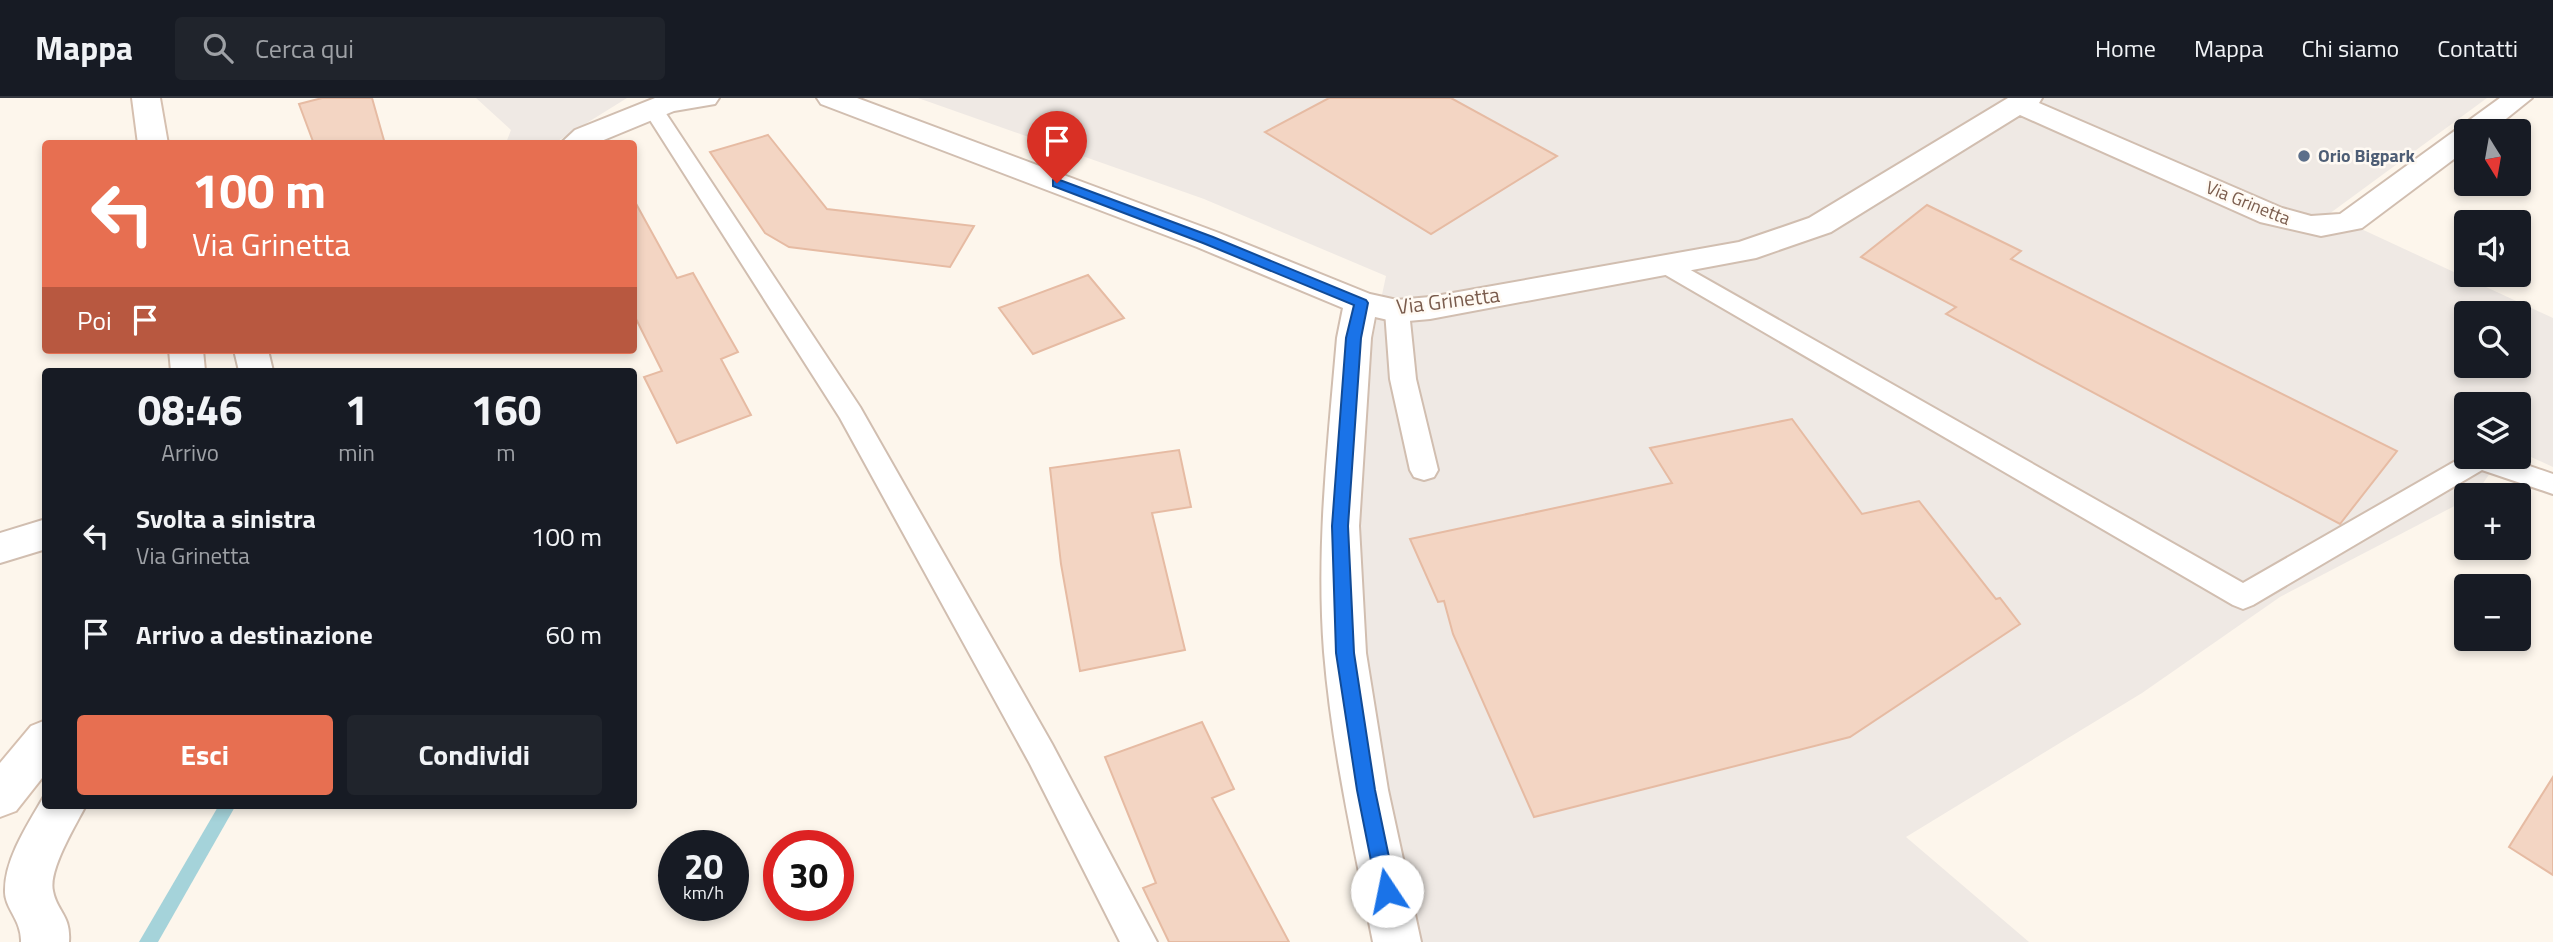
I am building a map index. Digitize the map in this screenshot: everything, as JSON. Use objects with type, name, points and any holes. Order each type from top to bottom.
[{"type":"street","points":[[146,98],[152,140]]},
{"type":"street","points":[[580,140],[662,103],[705,98]]},
{"type":"street","name":"Via Grinetta","points":[[831,98],[1379,307],[1430,308],[1745,251],[1820,226],[2023,101],[2271,215],[2312,226],[2341,225],[2351,221],[2454,145]]},
{"type":"street","points":[[2489,119],[2518,98]]},
{"type":"street","points":[[1379,307],[1353,338],[1340,526],[1345,653],[1366,790],[1397,942]]},
{"type":"street","points":[[0,548],[42,535]]},
{"type":"street","points":[[0,797],[42,744]]},
{"type":"street","points":[[45,942],[46,927],[28,892],[38,850],[61,809]]},
{"type":"lane","points":[[662,103],[851,414],[1041,754],[1139,942]]},
{"type":"lane","points":[[1665,265],[2243,597],[2480,459],[2553,484]]},
{"type":"lane","points":[[1379,307],[1403,379],[1424,470]]},
{"type":"shaded area","points":[[476,98],[627,98],[559,140],[507,140],[511,130]]},
{"type":"shaded area","points":[[918,98],[2487,98],[2458,119],[2454,119],[2454,122],[2329,214],[2454,272],[2454,287],[2486,287],[2516,301],[2454,301],[2454,378],[2531,378],[2531,308],[2553,318],[2553,467],[2531,457],[2531,392],[2454,392],[2454,469],[2493,469],[2483,483],[2454,483],[2454,506],[2280,597],[2142,693],[1906,837],[2029,942],[1412,942],[1382,792],[1351,528],[1367,365],[1386,276],[1204,199]]},
{"type":"building","points":[[322,98],[372,98],[384,140],[312,140],[299,104]]},
{"type":"building","points":[[1329,98],[1451,98],[1557,156],[1431,234],[1265,132]]},
{"type":"building","points":[[768,135],[827,209],[974,226],[950,267],[789,247],[765,233],[710,152]]},
{"type":"building","points":[[637,205],[677,278],[693,273],[738,352],[721,359],[751,415],[677,443],[644,377],[662,371],[637,321]]},
{"type":"building","points":[[1927,205],[2021,251],[2011,259],[2397,451],[2340,524],[1946,314],[1956,307],[1861,257]]},
{"type":"building","points":[[1088,275],[1124,318],[1033,354],[999,308]]},
{"type":"building","points":[[1792,419],[1862,514],[1919,501],[1996,599],[2000,598],[2020,624],[1850,737],[1534,817],[1453,634],[1444,601],[1438,602],[1410,539],[1672,483],[1650,448]]},
{"type":"building","points":[[1179,450],[1191,507],[1152,513],[1185,650],[1080,671],[1061,564],[1050,468]]},
{"type":"building","points":[[1202,722],[1234,789],[1212,798],[1289,942],[1169,942],[1143,888],[1156,883],[1105,757]]},
{"type":"building","points":[[2553,777],[2553,875],[2509,847]]},
{"type":"waterway","points":[[148,942],[226,809]]},
{"type":"place","name":"Orio Bigpark","points":[[2304,156]]},
{"type":"route","points":[[1057,183],[1208,240],[1362,303],[1353,338],[1340,526],[1345,653],[1366,790],[1387,891]]}]
